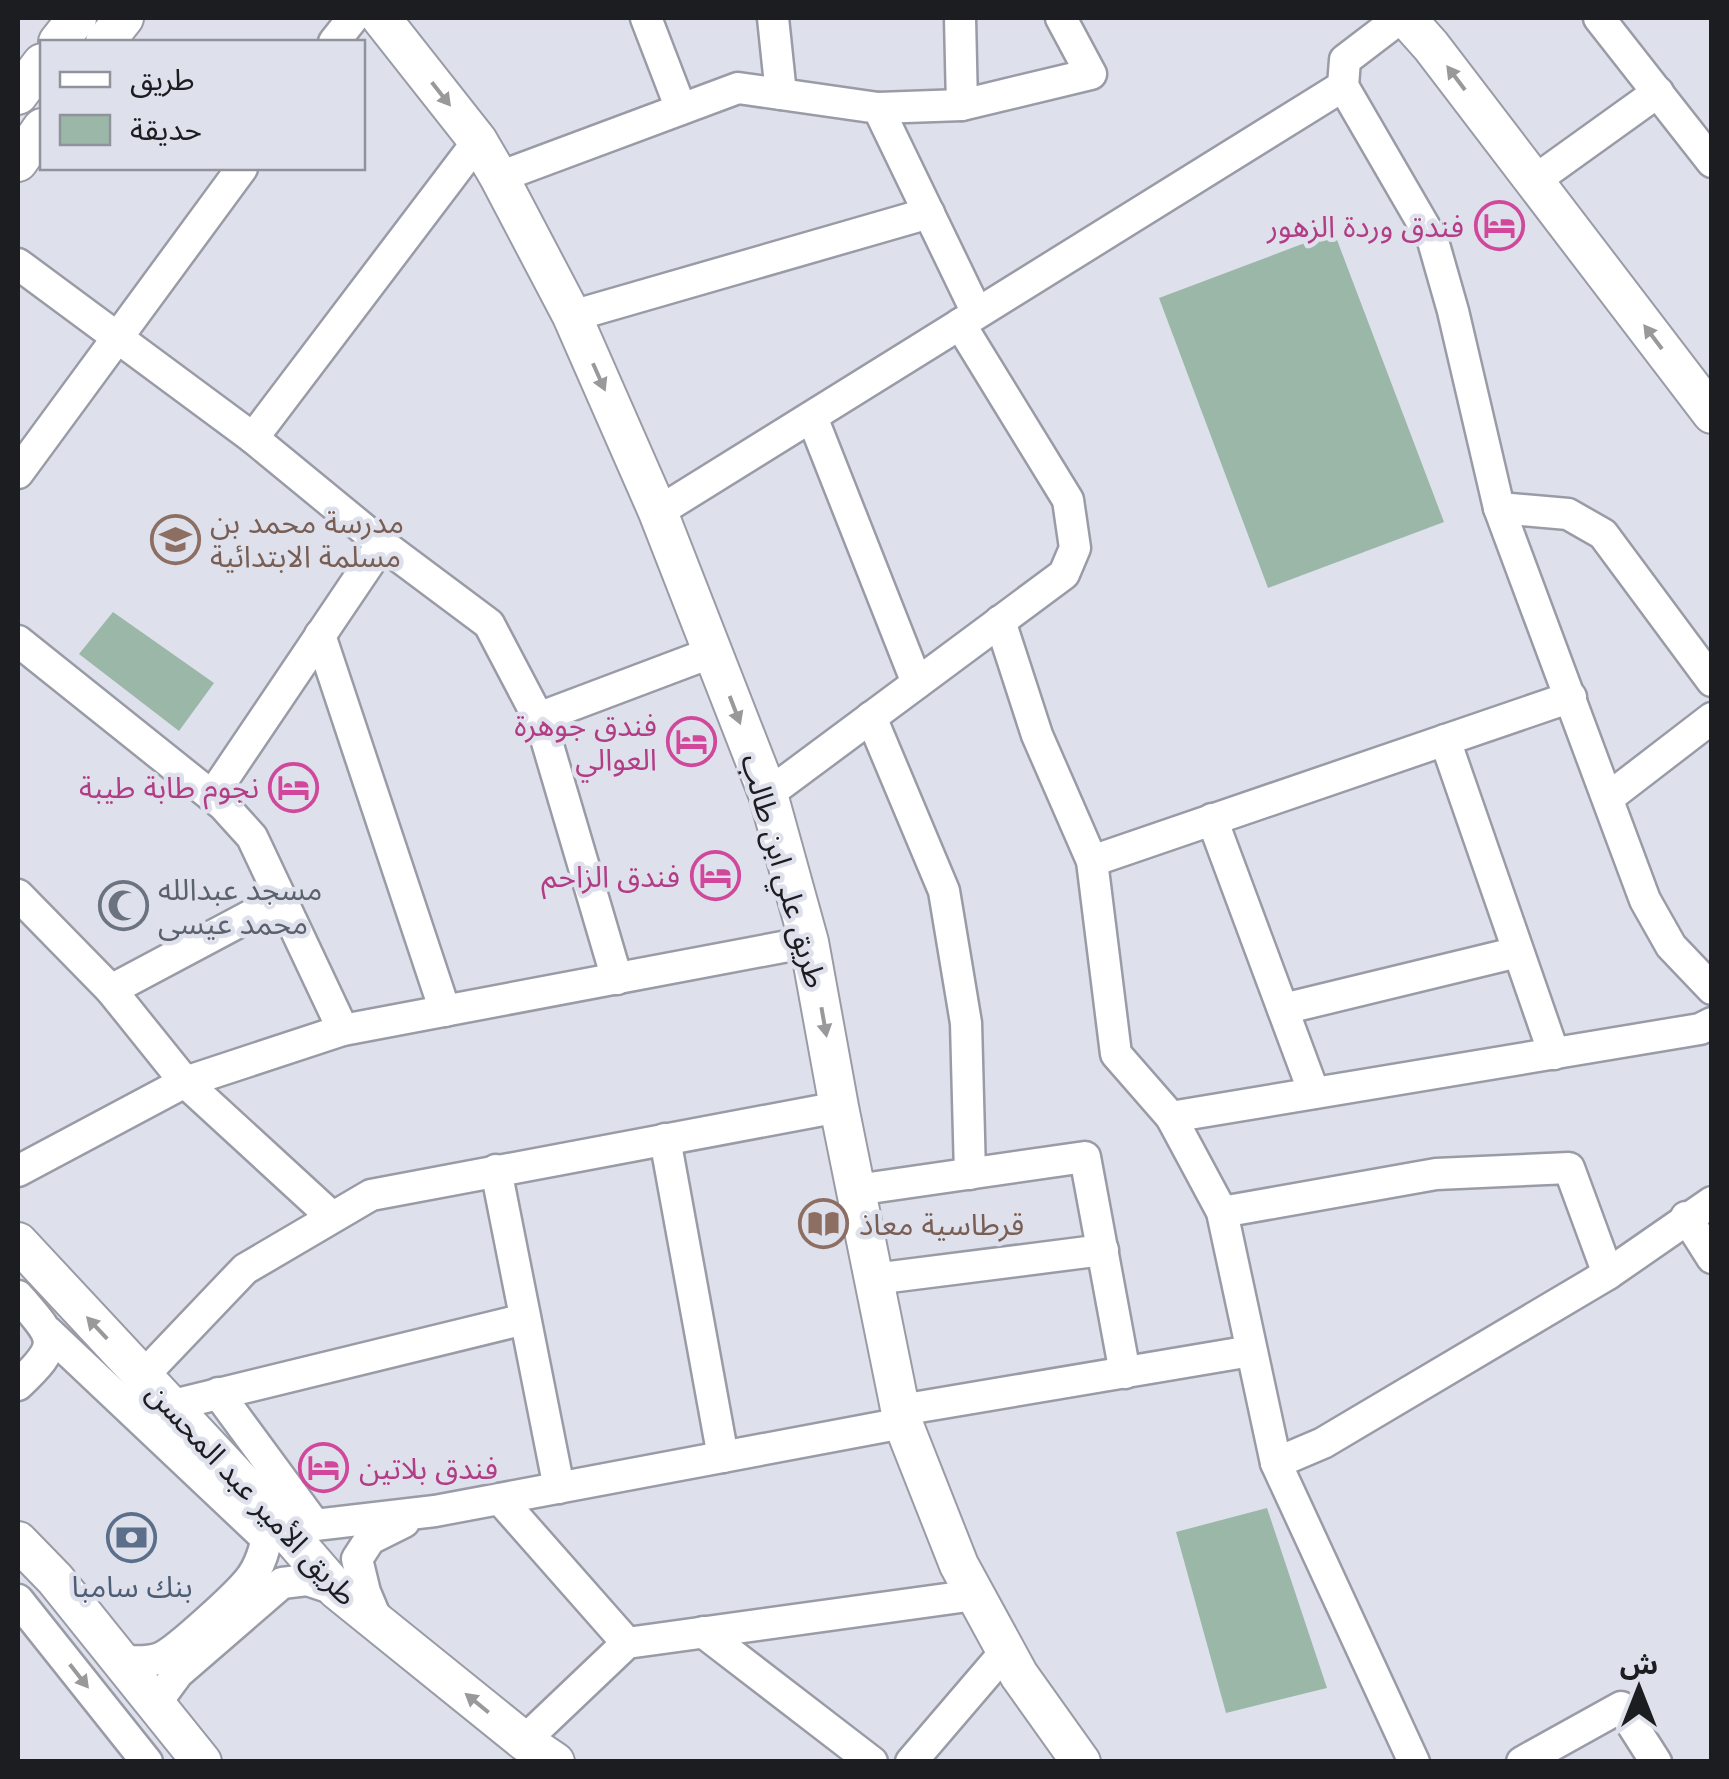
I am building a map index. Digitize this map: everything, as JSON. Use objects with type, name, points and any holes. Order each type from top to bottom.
[{"type":"main road","points":[[60,40],[77,18]]},
{"type":"main road","points":[[108,40],[124,18]]},
{"type":"main road","name":"طريق علي ابن طالب","points":[[381,18],[478,141],[499,177],[572,316],[658,512],[768,794],[810,942],[902,1417],[959,1565],[975,1596],[1019,1675],[1081,1762]]},
{"type":"main road","points":[[1403,18],[1534,181],[1712,414]]},
{"type":"main road","points":[[18,96],[40,66]]},
{"type":"main road","points":[[18,162],[40,131]]},
{"type":"main road","name":"طريق الأمير عبد المحسن","points":[[18,1242],[337,1590],[540,1751]]},
{"type":"main road","points":[[18,1541],[55,1579],[202,1762]]},
{"type":"street","points":[[336,40],[353,18]]},
{"type":"street","points":[[646,18],[681,109]]},
{"type":"street","points":[[773,18],[781,94]]},
{"type":"street","points":[[960,18],[962,105]]},
{"type":"street","points":[[499,177],[738,88],[878,108],[962,105],[1091,74],[1061,18]]},
{"type":"street","points":[[1403,18],[1346,60],[1342,86],[1433,241],[1499,508],[1645,900],[1670,946],[1712,989]]},
{"type":"street","points":[[1599,18],[1712,162]]},
{"type":"street","points":[[658,512],[1342,86]]},
{"type":"street","points":[[1534,181],[1658,92]]},
{"type":"street","points":[[768,794],[1064,574],[1075,548],[1068,500],[969,319],[929,214],[878,108]]},
{"type":"street","points":[[253,438],[478,141]]},
{"type":"street","points":[[18,473],[241,170]]},
{"type":"street","points":[[572,316],[929,214]]},
{"type":"street","points":[[18,264],[253,438],[382,544],[489,624],[538,718],[617,979]]},
{"type":"street","points":[[812,416],[917,683]]},
{"type":"street","points":[[1499,508],[1568,514],[1603,534],[1712,681]]},
{"type":"street","points":[[212,796],[382,544]]},
{"type":"street","points":[[1000,621],[1037,735],[1092,860],[1116,1054],[1171,1117],[1222,1212],[1276,1463],[1414,1762]]},
{"type":"street","points":[[320,635],[445,1011]]},
{"type":"street","points":[[18,641],[212,796],[252,836],[343,1030]]},
{"type":"street","points":[[538,718],[713,652]]},
{"type":"street","points":[[1092,860],[1571,698]]},
{"type":"street","points":[[871,717],[944,891],[966,1023],[970,1174]]},
{"type":"street","points":[[1608,798],[1712,718]]},
{"type":"street","points":[[1445,740],[1554,1054]]},
{"type":"street","points":[[1212,820],[1314,1093]]},
{"type":"street","points":[[18,895],[110,990],[185,1082],[332,1217]]},
{"type":"street","points":[[110,990],[282,899]]},
{"type":"street","points":[[18,1171],[185,1082],[343,1030],[810,942]]},
{"type":"street","points":[[1283,1009],[1518,952]]},
{"type":"street","points":[[1171,1117],[1700,1029],[1712,1023]]},
{"type":"street","points":[[142,1377],[245,1269],[371,1196],[839,1107]]},
{"type":"street","points":[[665,1139],[724,1457]]},
{"type":"street","points":[[856,1190],[1086,1157],[1125,1372]]},
{"type":"street","points":[[1222,1212],[1436,1174],[1569,1168],[1608,1274]]},
{"type":"street","points":[[496,1170],[559,1488]]},
{"type":"street","points":[[1276,1463],[1322,1443],[1608,1274],[1699,1210],[1712,1258]]},
{"type":"street","points":[[874,1279],[1103,1250]]},
{"type":"street","points":[[18,1296],[48,1332],[269,1520],[316,1525],[500,1499],[724,1457],[1125,1372],[1251,1351]]},
{"type":"street","points":[[169,1406],[526,1318]]},
{"type":"street","points":[[18,1385],[49,1350],[48,1332]]},
{"type":"street","points":[[218,1394],[316,1525]]},
{"type":"street","points":[[500,1499],[628,1642]]},
{"type":"street","points":[[379,1626],[365,1592],[358,1559],[370,1539],[435,1511]]},
{"type":"street","points":[[121,1661],[144,1662],[164,1657],[249,1580],[262,1557],[269,1520]]},
{"type":"street","points":[[55,1579],[19,1603],[146,1762]]},
{"type":"street","points":[[156,1703],[178,1673],[282,1583],[307,1580],[337,1590]]},
{"type":"street","points":[[540,1751],[628,1642],[975,1596]]},
{"type":"street","points":[[703,1632],[872,1762]]},
{"type":"street","points":[[911,1762],[1006,1651]]},
{"type":"street","points":[[1522,1762],[1621,1707],[1656,1762]]},
{"type":"green space","points":[[1334,232],[1444,522],[1268,588],[1159,298]]},
{"type":"green space","points":[[113,612],[214,683],[179,731],[79,654]]},
{"type":"green space","points":[[1267,1508],[1327,1688],[1226,1713],[1176,1532]]},
{"type":"place","name":"فندق وردة الزهور","points":[[1499,226]]},
{"type":"place","name":"مدرسة محمد بن مسلمة الابتدائية","points":[[175,539]]},
{"type":"place","name":"فندق جوهرة العوالي","points":[[692,742]]},
{"type":"place","name":"نجوم طابة طيبة","points":[[294,787]]},
{"type":"place","name":"فندق الزاحم","points":[[715,876]]},
{"type":"place","name":"مسجد عبدالله محمد عيسى","points":[[123,906]]},
{"type":"place","name":"قرطاسية معاذ","points":[[824,1224]]},
{"type":"place","name":"فندق بلاتين","points":[[324,1468]]},
{"type":"place","name":"بنك سامبا","points":[[132,1537]]}]
